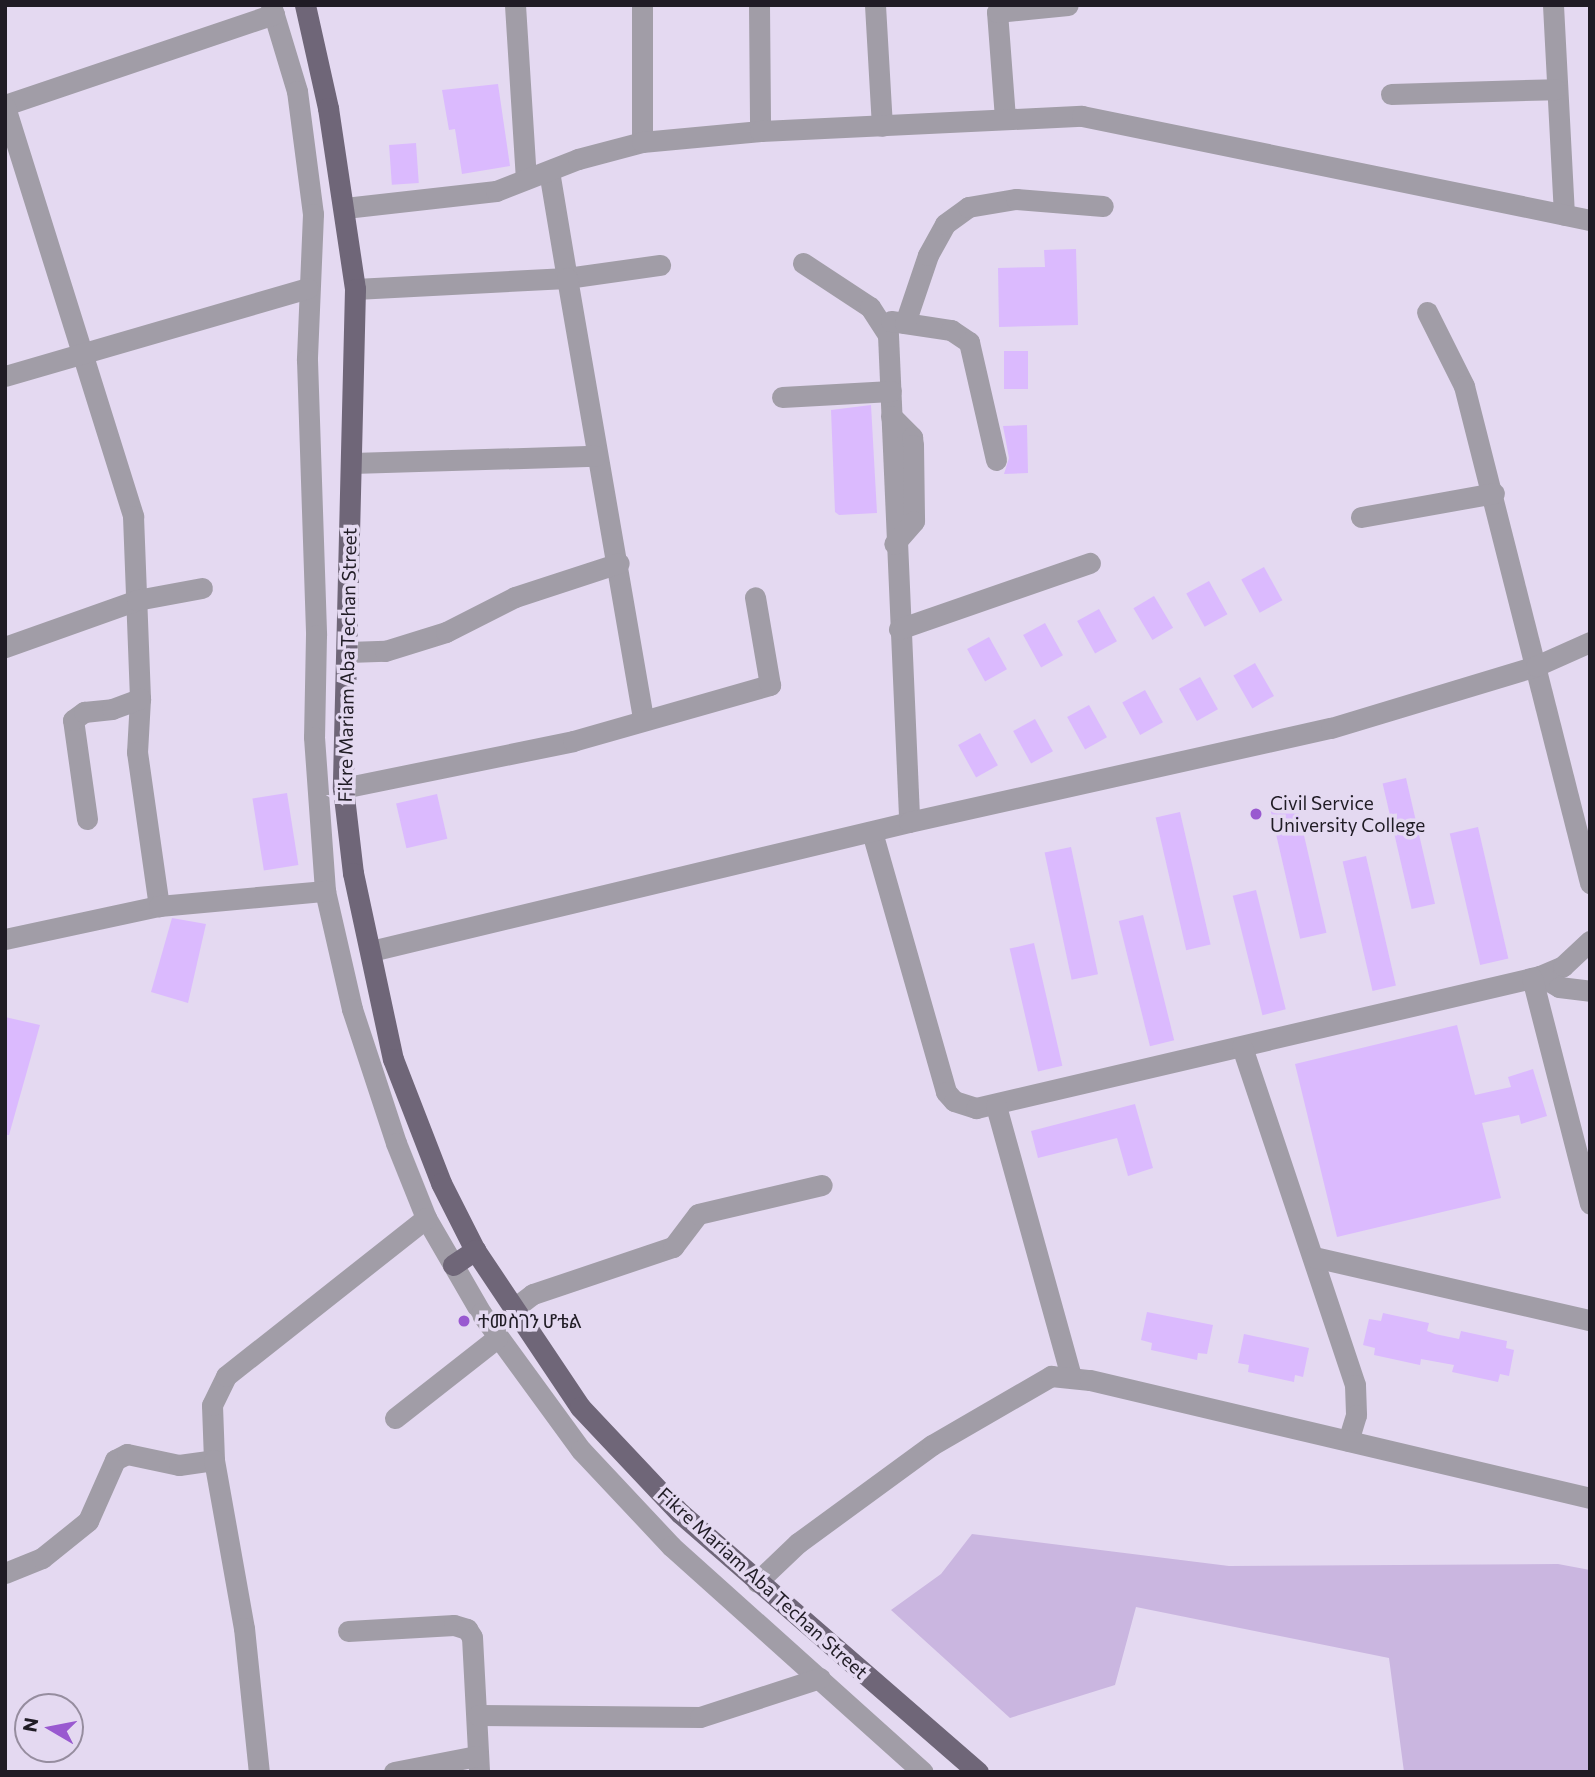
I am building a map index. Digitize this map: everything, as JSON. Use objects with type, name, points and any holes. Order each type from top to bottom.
[{"type":"main road","name":"Fikre Mariam Aba Techan Street","points":[[305,5],[345,208],[355,289],[352,463],[346,573],[348,652],[343,789],[353,873],[393,1059],[441,1183],[475,1250],[580,1407],[606,1437],[757,1582],[978,1772]]},
{"type":"main road","points":[[453,1265],[475,1250]]},
{"type":"street","points":[[514,5],[526,179]]},
{"type":"street","points":[[642,5],[642,142]]},
{"type":"street","points":[[759,5],[761,131]]},
{"type":"street","points":[[876,5],[882,126]]},
{"type":"street","points":[[1005,118],[996,8],[1068,5]]},
{"type":"street","points":[[1553,5],[1555,89],[1564,215]]},
{"type":"street","points":[[159,906],[137,752],[140,699],[133,516],[5,106],[272,9],[297,92],[310,169],[313,215],[307,288],[316,635],[314,737],[325,891],[352,1009],[396,1143],[426,1218],[453,1265],[497,1338],[581,1450],[671,1546],[923,1772]]},
{"type":"street","points":[[1391,94],[1555,89]]},
{"type":"street","points":[[345,208],[496,191],[642,142],[761,131],[1005,118],[1115,119],[1590,219]]},
{"type":"street","points":[[549,171],[595,456],[619,563],[643,720]]},
{"type":"street","points":[[905,323],[928,255],[945,224],[968,207],[1016,199],[1103,206]]},
{"type":"street","points":[[803,262],[870,307],[882,320],[888,335],[894,544],[909,822]]},
{"type":"street","points":[[355,289],[567,278],[660,265]]},
{"type":"street","points":[[5,376],[80,351],[307,288]]},
{"type":"street","points":[[1427,312],[1464,386],[1494,493],[1590,883]]},
{"type":"street","points":[[882,320],[951,330],[969,342],[996,460]]},
{"type":"street","points":[[782,397],[891,391]]},
{"type":"street","points":[[352,463],[595,456]]},
{"type":"street","points":[[1361,517],[1494,493]]},
{"type":"street","points":[[348,652],[384,651],[446,632],[514,597],[619,563]]},
{"type":"street","points":[[899,629],[1090,563]]},
{"type":"street","points":[[5,647],[138,600],[202,588]]},
{"type":"street","points":[[343,789],[573,741],[770,685],[755,597]]},
{"type":"street","points":[[371,951],[909,822],[1331,727],[1536,666],[1590,642]]},
{"type":"street","points":[[87,819],[73,720],[84,712],[113,709],[140,699]]},
{"type":"street","points":[[872,832],[946,1092],[954,1101],[976,1108],[1536,977],[1563,966],[1590,941]]},
{"type":"street","points":[[5,939],[159,906],[325,891]]},
{"type":"street","points":[[1536,977],[1570,991],[1590,991]]},
{"type":"street","points":[[1536,977],[1590,1204]]},
{"type":"street","points":[[1242,1047],[1314,1257],[1354,1385],[1356,1415],[1348,1441]]},
{"type":"street","points":[[996,1105],[1072,1376]]},
{"type":"street","points":[[513,1309],[533,1294],[673,1247],[698,1214],[822,1185]]},
{"type":"street","points":[[259,1772],[244,1628],[214,1460],[212,1405],[226,1376],[426,1218]]},
{"type":"street","points":[[1314,1257],[1590,1320]]},
{"type":"street","points":[[395,1418],[497,1338]]},
{"type":"street","points":[[757,1582],[798,1543],[932,1445],[1036,1381],[1072,1376],[1590,1498]]},
{"type":"street","points":[[5,1573],[42,1559],[88,1521],[115,1460],[127,1454],[179,1465],[214,1460]]},
{"type":"street","points":[[348,1631],[454,1625],[467,1629],[472,1637],[478,1715],[478,1764],[394,1772]]},
{"type":"street","points":[[478,1715],[700,1717],[820,1678]]},
{"type":"shaded area","points":[[972,1534],[1229,1566],[1558,1564],[1590,1570],[1590,1772],[1404,1772],[1389,1658],[1136,1607],[1115,1685],[1010,1718],[891,1610],[941,1574]]},
{"type":"building","points":[[498,84],[510,166],[462,174],[455,129],[449,130],[442,90]]},
{"type":"building","points":[[416,143],[419,183],[392,185],[389,145]]},
{"type":"building","points":[[1076,249],[1078,325],[999,327],[998,268],[1045,267],[1044,250]]},
{"type":"building","points":[[1004,351],[1028,351],[1028,389],[1004,389]]},
{"type":"building","points":[[871,405],[877,513],[839,515],[835,512],[831,410]]},
{"type":"building","points":[[1027,425],[1028,473],[1004,474],[1009,458],[1003,426]]},
{"type":"building","points":[[1264,567],[1282,600],[1260,613],[1241,580]]},
{"type":"building","points":[[1209,581],[1227,614],[1205,627],[1186,594]]},
{"type":"building","points":[[1154,596],[1173,628],[1152,640],[1133,608]]},
{"type":"building","points":[[1099,609],[1117,641],[1095,653],[1077,621]]},
{"type":"building","points":[[1045,623],[1063,655],[1041,667],[1023,635]]},
{"type":"building","points":[[989,637],[1007,669],[985,681],[967,649]]},
{"type":"building","points":[[1255,663],[1274,696],[1252,708],[1233,676]]},
{"type":"building","points":[[1200,677],[1218,709],[1197,721],[1179,689]]},
{"type":"building","points":[[1145,690],[1163,722],[1140,735],[1122,703]]},
{"type":"building","points":[[1089,705],[1107,737],[1085,749],[1067,717]]},
{"type":"building","points":[[1035,719],[1053,751],[1031,763],[1013,731]]},
{"type":"building","points":[[980,733],[998,765],[976,777],[958,745]]},
{"type":"building","points":[[1406,778],[1435,904],[1412,909],[1383,783]]},
{"type":"building","points":[[287,793],[298,865],[264,871],[252,798]]},
{"type":"building","points":[[437,794],[447,839],[406,848],[396,803]]},
{"type":"building","points":[[1297,805],[1326,933],[1300,939],[1271,811]]},
{"type":"building","points":[[1180,812],[1211,945],[1186,950],[1156,818]]},
{"type":"building","points":[[1478,827],[1508,959],[1480,965],[1450,834]]},
{"type":"building","points":[[1071,847],[1098,974],[1072,980],[1045,853]]},
{"type":"building","points":[[1366,856],[1396,986],[1373,991],[1343,861]]},
{"type":"building","points":[[1256,890],[1286,1009],[1262,1015],[1233,896]]},
{"type":"building","points":[[1143,915],[1174,1040],[1150,1046],[1119,921]]},
{"type":"building","points":[[172,918],[206,924],[188,1003],[151,992]]},
{"type":"building","points":[[1034,943],[1062,1066],[1038,1071],[1010,949]]},
{"type":"building","points":[[5,1017],[40,1025],[9,1135],[5,1135]]},
{"type":"building","points":[[1457,1025],[1475,1095],[1511,1087],[1508,1077],[1533,1069],[1547,1116],[1521,1124],[1519,1115],[1482,1123],[1501,1198],[1337,1237],[1295,1064]]},
{"type":"building","points":[[1135,1104],[1153,1168],[1128,1176],[1117,1138],[1038,1158],[1031,1131]]},
{"type":"building","points":[[1147,1312],[1213,1325],[1207,1354],[1198,1353],[1197,1360],[1151,1350],[1152,1343],[1141,1340]]},
{"type":"building","points":[[1383,1313],[1429,1323],[1427,1331],[1435,1334],[1459,1339],[1461,1331],[1507,1341],[1506,1348],[1514,1350],[1509,1376],[1500,1374],[1498,1382],[1452,1372],[1454,1365],[1421,1359],[1420,1365],[1374,1355],[1375,1348],[1363,1345],[1369,1319],[1381,1321]]},
{"type":"building","points":[[1244,1334],[1309,1348],[1303,1377],[1295,1375],[1294,1382],[1248,1372],[1249,1365],[1238,1363]]},
{"type":"place","name":"Civil Service University College","points":[[1256,814]]},
{"type":"place","name":"ተመስገን ሆቴል","points":[[464,1321]]}]
